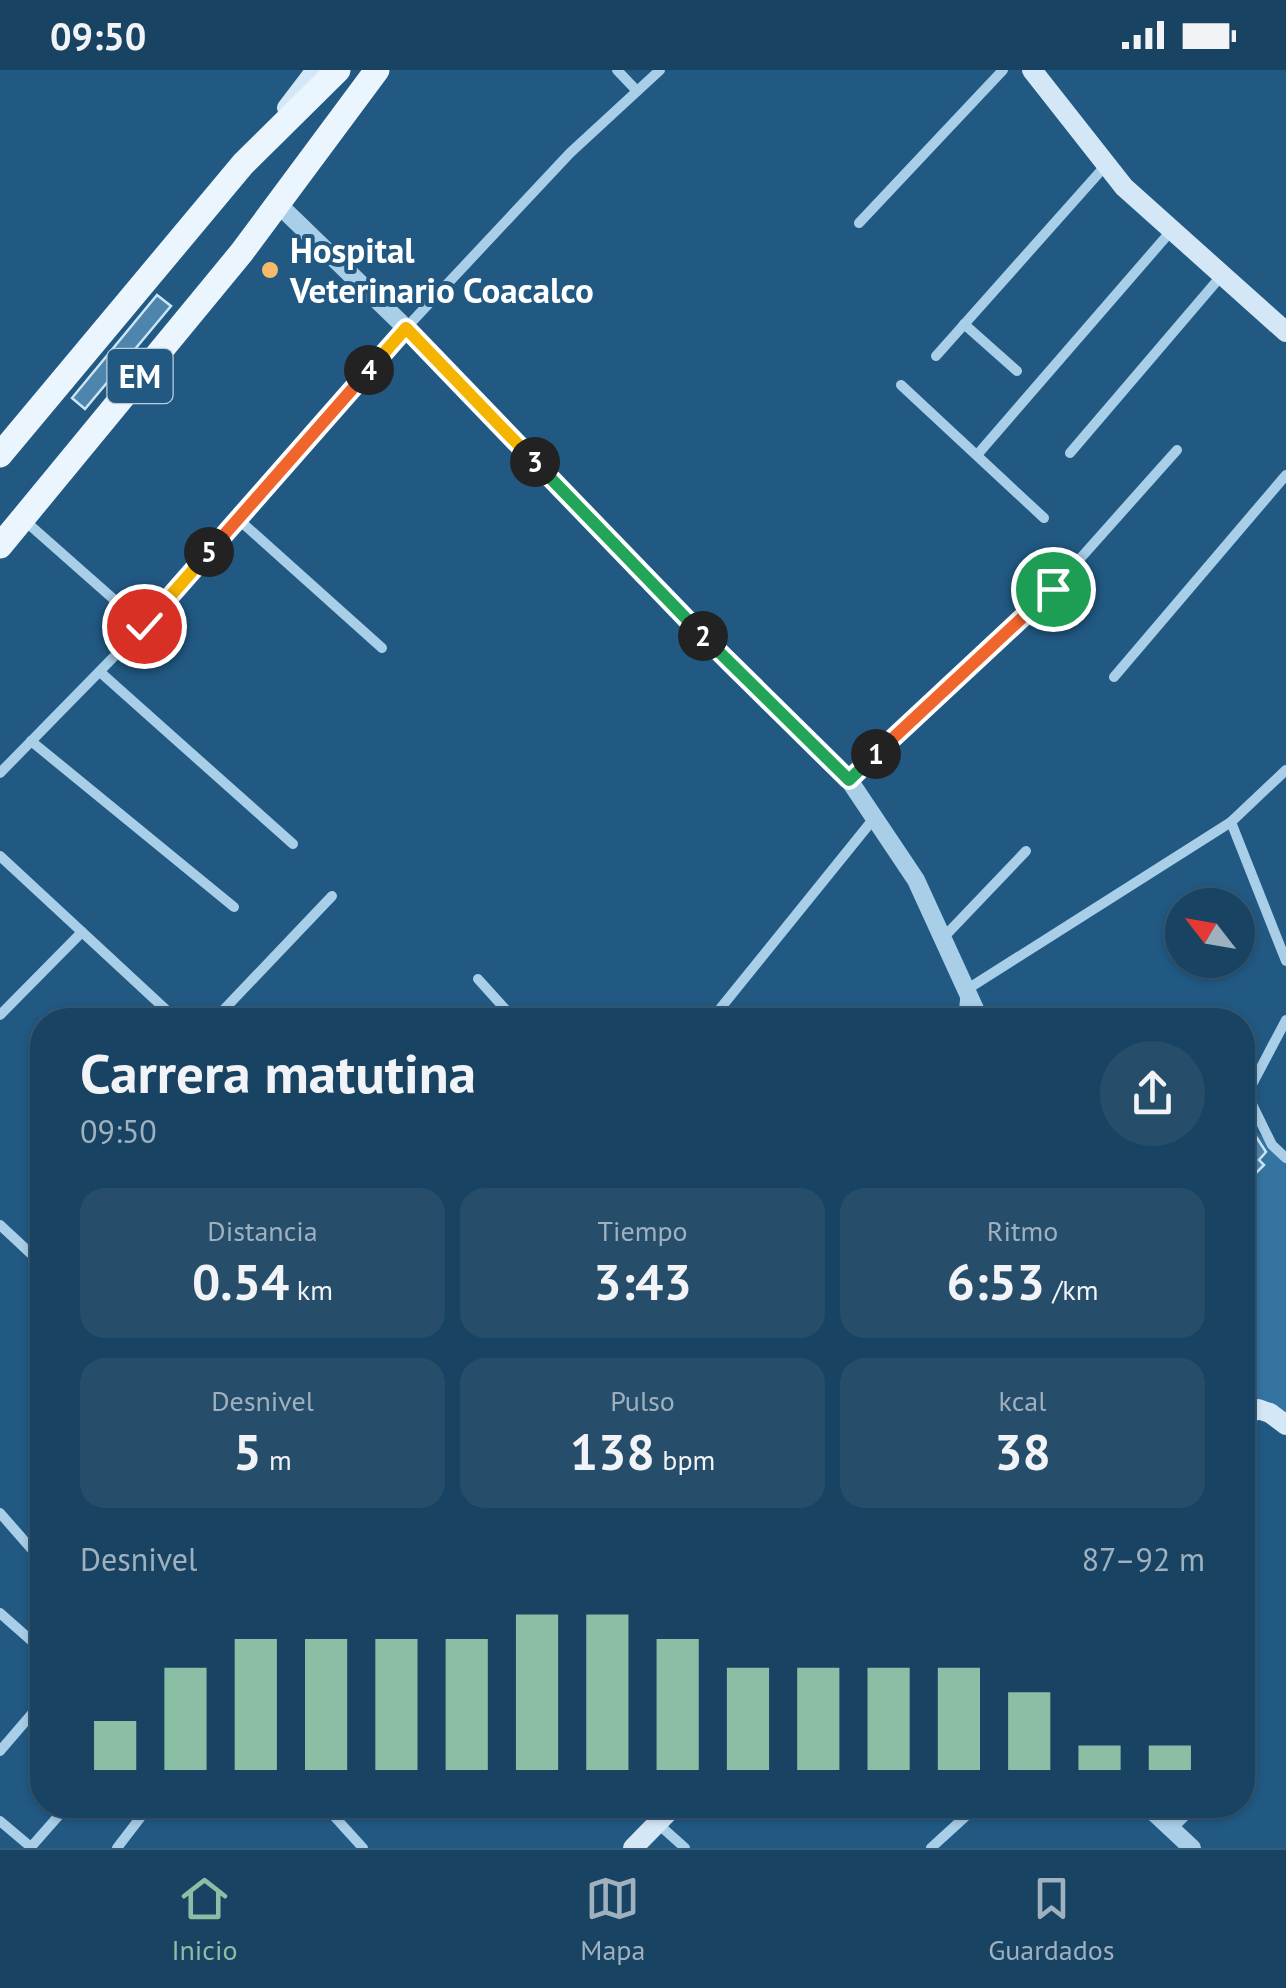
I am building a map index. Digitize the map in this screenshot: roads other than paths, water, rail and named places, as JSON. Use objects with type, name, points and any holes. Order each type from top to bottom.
[{"type":"main road","name":"EM","points":[[0,546],[278,204],[377,70]]},
{"type":"main road","points":[[278,204],[392,70]]},
{"type":"main road","points":[[1032,70],[1124,186],[1286,332]]},
{"type":"main road","name":"EM","points":[[0,455],[236,157],[329,72]]},
{"type":"main road","points":[[1255,1410],[1270,1413],[1286,1425]]},
{"type":"main road","points":[[633,1848],[662,1818]]},
{"type":"street","points":[[617,70],[637,92]]},
{"type":"street","points":[[0,772],[144,626],[406,328],[570,153],[660,70]]},
{"type":"street","points":[[859,223],[1003,70]]},
{"type":"street","points":[[936,356],[1106,164]]},
{"type":"street","points":[[278,204],[406,328],[730,664],[849,780],[916,880],[974,1008]]},
{"type":"street","points":[[976,455],[1171,231]]},
{"type":"street","points":[[1070,452],[1222,274]]},
{"type":"street","points":[[964,324],[1017,371]]},
{"type":"street","points":[[901,385],[1044,518]]},
{"type":"street","points":[[849,780],[1053,589],[1177,450]]},
{"type":"street","points":[[1114,678],[1286,475]]},
{"type":"street","points":[[23,519],[144,626]]},
{"type":"street","points":[[238,519],[382,648]]},
{"type":"street","points":[[100,672],[293,844]]},
{"type":"street","points":[[31,741],[234,907]]},
{"type":"street","points":[[966,990],[1231,822],[1286,770]]},
{"type":"street","points":[[722,1008],[874,817]]},
{"type":"street","points":[[1231,822],[1286,962]]},
{"type":"street","points":[[943,938],[1026,851]]},
{"type":"street","points":[[0,856],[165,1008]]},
{"type":"street","points":[[225,1008],[332,896]]},
{"type":"street","points":[[0,1016],[82,932]]},
{"type":"street","points":[[478,979],[505,1008]]},
{"type":"street","points":[[964,1008],[966,990]]},
{"type":"street","points":[[1256,1072],[1286,1020]]},
{"type":"street","points":[[1255,1110],[1272,1145],[1286,1158]]},
{"type":"street","points":[[0,1224],[30,1253]]},
{"type":"street","points":[[0,1513],[30,1547]]},
{"type":"street","points":[[0,1613],[30,1639]]},
{"type":"street","points":[[0,1750],[30,1716]]},
{"type":"street","points":[[0,1820],[32,1847],[57,1818]]},
{"type":"street","points":[[117,1848],[140,1818]]},
{"type":"street","points":[[336,1818],[363,1848]]},
{"type":"street","points":[[653,1818],[685,1848]]},
{"type":"street","points":[[931,1848],[964,1818]]},
{"type":"street","points":[[1162,1818],[1192,1848]]},
{"type":"street","points":[[1169,1824],[1172,1818]]},
{"type":"street","points":[[1169,1824],[1178,1818]]},
{"type":"place","name":"Hospital Veterinario Coacalco","points":[[270,270]]}]
